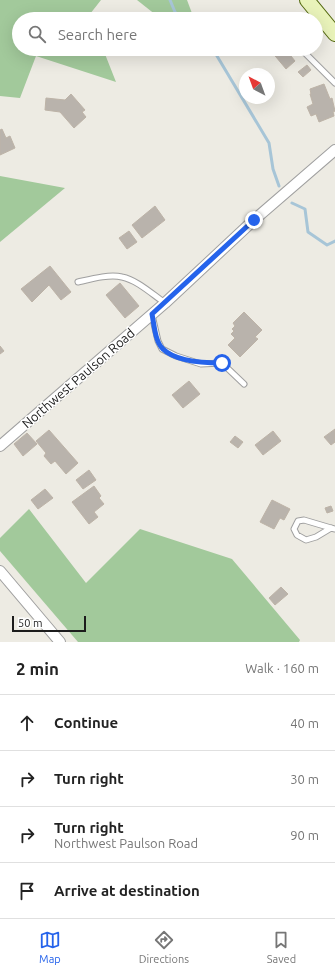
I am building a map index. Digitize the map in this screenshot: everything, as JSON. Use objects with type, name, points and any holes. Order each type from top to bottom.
[{"type":"main road","points":[[307,0],[317,12]]},
{"type":"main road","points":[[323,19],[335,34]]},
{"type":"street","name":"Northwest Paulson Road","points":[[0,446],[165,303],[254,220],[335,150]]},
{"type":"street","points":[[0,571],[60,642]]},
{"type":"lane","points":[[309,56],[335,83]]},
{"type":"lane","points":[[78,282],[112,276],[122,277],[142,286],[165,303]]},
{"type":"lane","points":[[152,314],[158,341],[162,349],[176,356],[201,364],[222,363],[244,384]]},
{"type":"lane","points":[[304,520],[333,528],[316,538],[306,540],[297,535],[294,529],[298,521],[304,520]]},
{"type":"green space","points":[[0,0],[101,0],[92,12],[12,12],[12,56],[36,56],[20,98],[0,96]]},
{"type":"green space","points":[[137,0],[187,0],[192,12],[152,12]]},
{"type":"green space","points":[[36,56],[106,56],[116,82]]},
{"type":"green space","points":[[0,176],[65,188],[0,242]]},
{"type":"green space","points":[[29,509],[86,583],[140,529],[232,559],[300,640],[299,642],[78,642],[0,551],[0,538]]},
{"type":"building","points":[[275,56],[291,56],[295,61],[286,69]]},
{"type":"building","points":[[307,65],[311,70],[303,77],[298,72]]},
{"type":"building","points":[[324,84],[330,99],[332,98],[335,111],[333,112],[334,116],[319,122],[316,114],[311,116],[307,107],[313,104],[310,89]]},
{"type":"building","points":[[71,94],[85,110],[82,112],[86,117],[74,128],[60,112],[45,110],[46,98],[65,100]]},
{"type":"building","points":[[2,129],[6,138],[10,136],[15,148],[0,155],[0,130]]},
{"type":"building","points":[[155,206],[165,220],[142,238],[132,225]]},
{"type":"building","points":[[129,231],[137,242],[127,249],[119,238]]},
{"type":"building","points":[[50,266],[71,292],[61,300],[49,285],[32,302],[21,289]]},
{"type":"building","points":[[120,283],[139,306],[125,318],[106,295]]},
{"type":"building","points":[[244,312],[262,330],[255,337],[258,339],[240,357],[228,345],[235,338],[231,334],[234,331],[232,329],[235,326],[233,323]]},
{"type":"building","points":[[0,346],[4,351],[0,354]]},
{"type":"building","points":[[189,381],[200,394],[183,408],[172,395]]},
{"type":"building","points":[[335,429],[335,442],[331,445],[324,437]]},
{"type":"building","points":[[49,430],[78,463],[66,474],[55,461],[51,464],[44,456],[46,453],[36,441]]},
{"type":"building","points":[[273,431],[281,441],[263,455],[255,445]]},
{"type":"building","points":[[27,433],[37,444],[23,456],[14,444]]},
{"type":"building","points":[[235,436],[243,442],[238,448],[230,442]]},
{"type":"building","points":[[89,470],[96,480],[83,489],[76,480]]},
{"type":"building","points":[[94,486],[101,496],[99,498],[104,504],[94,512],[98,517],[89,524],[72,502]]},
{"type":"building","points":[[45,489],[53,498],[38,509],[31,500]]},
{"type":"building","points":[[272,500],[290,509],[284,520],[280,518],[274,529],[260,522]]},
{"type":"building","points":[[331,506],[333,511],[327,513],[325,508]]},
{"type":"building","points":[[281,587],[288,594],[275,605],[269,598]]},
{"type":"waterway","points":[[170,0],[175,12]]},
{"type":"waterway","points":[[217,56],[269,143],[273,169],[279,186]]},
{"type":"waterway","points":[[292,203],[305,209],[308,232],[327,245],[335,241]]},
{"type":"route","points":[[222,363],[201,364],[176,356],[162,349],[158,341],[152,314],[254,220]]}]
